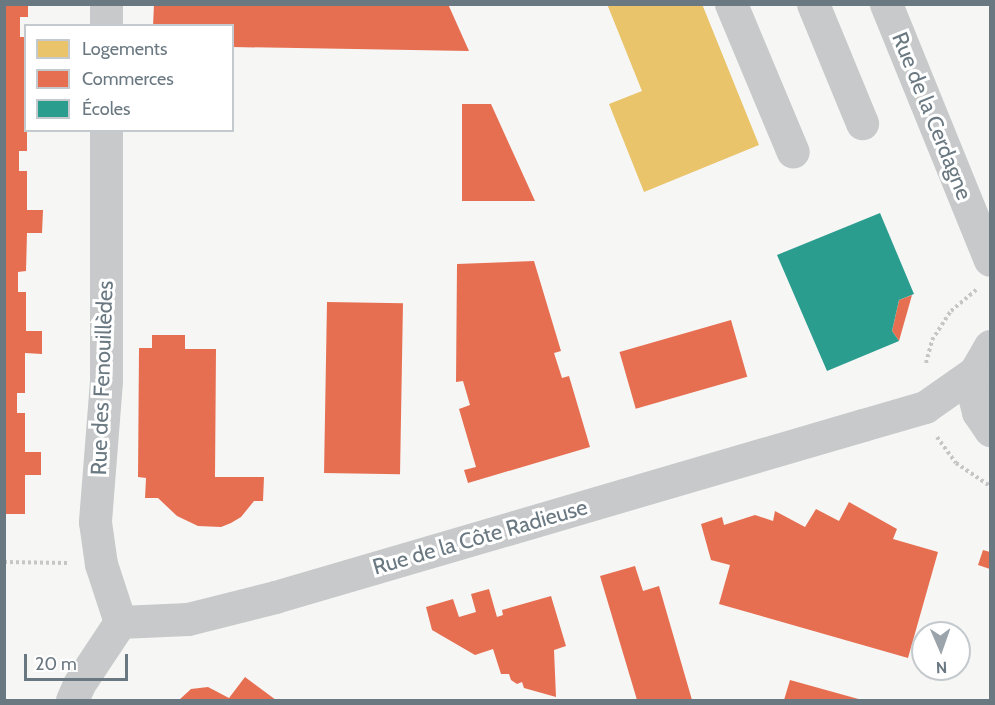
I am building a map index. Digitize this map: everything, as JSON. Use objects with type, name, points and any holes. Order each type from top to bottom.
[{"type":"street","points":[[106,4],[106,24]]},
{"type":"street","points":[[731,4],[793,152]]},
{"type":"street","points":[[813,4],[862,123]]},
{"type":"street","name":"Rue de la Cerdagne","points":[[886,4],[990,260]]},
{"type":"street","name":"Rue des Fenouillèdes","points":[[106,132],[106,381],[95,522],[101,564],[120,622]]},
{"type":"street","points":[[925,407],[983,359]]},
{"type":"street","points":[[983,359],[973,392],[978,412],[990,429]]},
{"type":"street","points":[[925,407],[990,429]]},
{"type":"street","name":"Rue de la Côte Radieuse","points":[[120,622],[188,619],[275,597],[925,407]]},
{"type":"street","points":[[72,700],[79,684],[120,622]]},
{"type":"path","points":[[4,562],[101,564]]},
{"type":"building: Logements","points":[[607,4],[702,4],[759,145],[644,192],[609,104],[642,91]]},
{"type":"building: Commerces","points":[[4,4],[28,4],[28,17],[20,17],[20,37],[24,37],[24,132],[27,132],[27,151],[19,151],[19,171],[27,171],[27,210],[43,210],[42,233],[27,233],[26,271],[18,272],[18,292],[26,292],[26,331],[42,331],[42,354],[25,353],[25,393],[17,393],[17,413],[25,413],[25,452],[41,452],[41,475],[25,475],[25,514],[4,514]]},
{"type":"building: Commerces","points":[[154,4],[448,4],[469,51],[234,47],[234,24],[153,24]]},
{"type":"building: Commerces","points":[[462,104],[491,104],[535,201],[462,201]]},
{"type":"building: Commerces","points":[[534,261],[561,351],[554,353],[562,378],[569,376],[590,447],[468,483],[464,470],[476,467],[459,409],[470,405],[463,381],[456,382],[457,264]]},
{"type":"building: Commerces","points":[[912,295],[899,341],[892,331],[899,300]]},
{"type":"building: Commerces","points":[[327,302],[403,303],[400,474],[324,473]]},
{"type":"building: Commerces","points":[[731,320],[747,377],[636,409],[619,352]]},
{"type":"building: Commerces","points":[[152,335],[185,335],[185,349],[216,349],[215,477],[264,477],[263,501],[254,501],[241,517],[221,527],[198,526],[177,516],[158,498],[145,498],[146,478],[138,477],[139,348],[152,348]]},
{"type":"building: Commerces","points":[[849,502],[897,529],[893,539],[938,552],[918,621],[911,621],[911,647],[908,658],[719,604],[730,565],[711,560],[701,524],[722,517],[724,525],[755,515],[773,521],[775,511],[805,527],[816,509],[839,521]]},
{"type":"building: Commerces","points":[[983,550],[990,552],[990,569],[978,565]]},
{"type":"building: Commerces","points":[[635,566],[643,591],[659,586],[692,700],[637,700],[600,576]]},
{"type":"building: Commerces","points":[[489,589],[497,617],[503,615],[502,610],[551,596],[566,646],[554,650],[556,697],[524,688],[522,682],[517,684],[511,680],[509,674],[501,674],[493,649],[475,655],[432,630],[426,607],[453,599],[459,617],[476,612],[471,594]]},
{"type":"building: Commerces","points":[[245,677],[276,700],[179,700],[191,689],[208,687],[229,698]]},
{"type":"building: Commerces","points":[[790,680],[862,700],[784,700]]},
{"type":"building: Écoles","points":[[880,213],[914,294],[899,300],[892,331],[899,341],[827,371],[777,255]]}]
